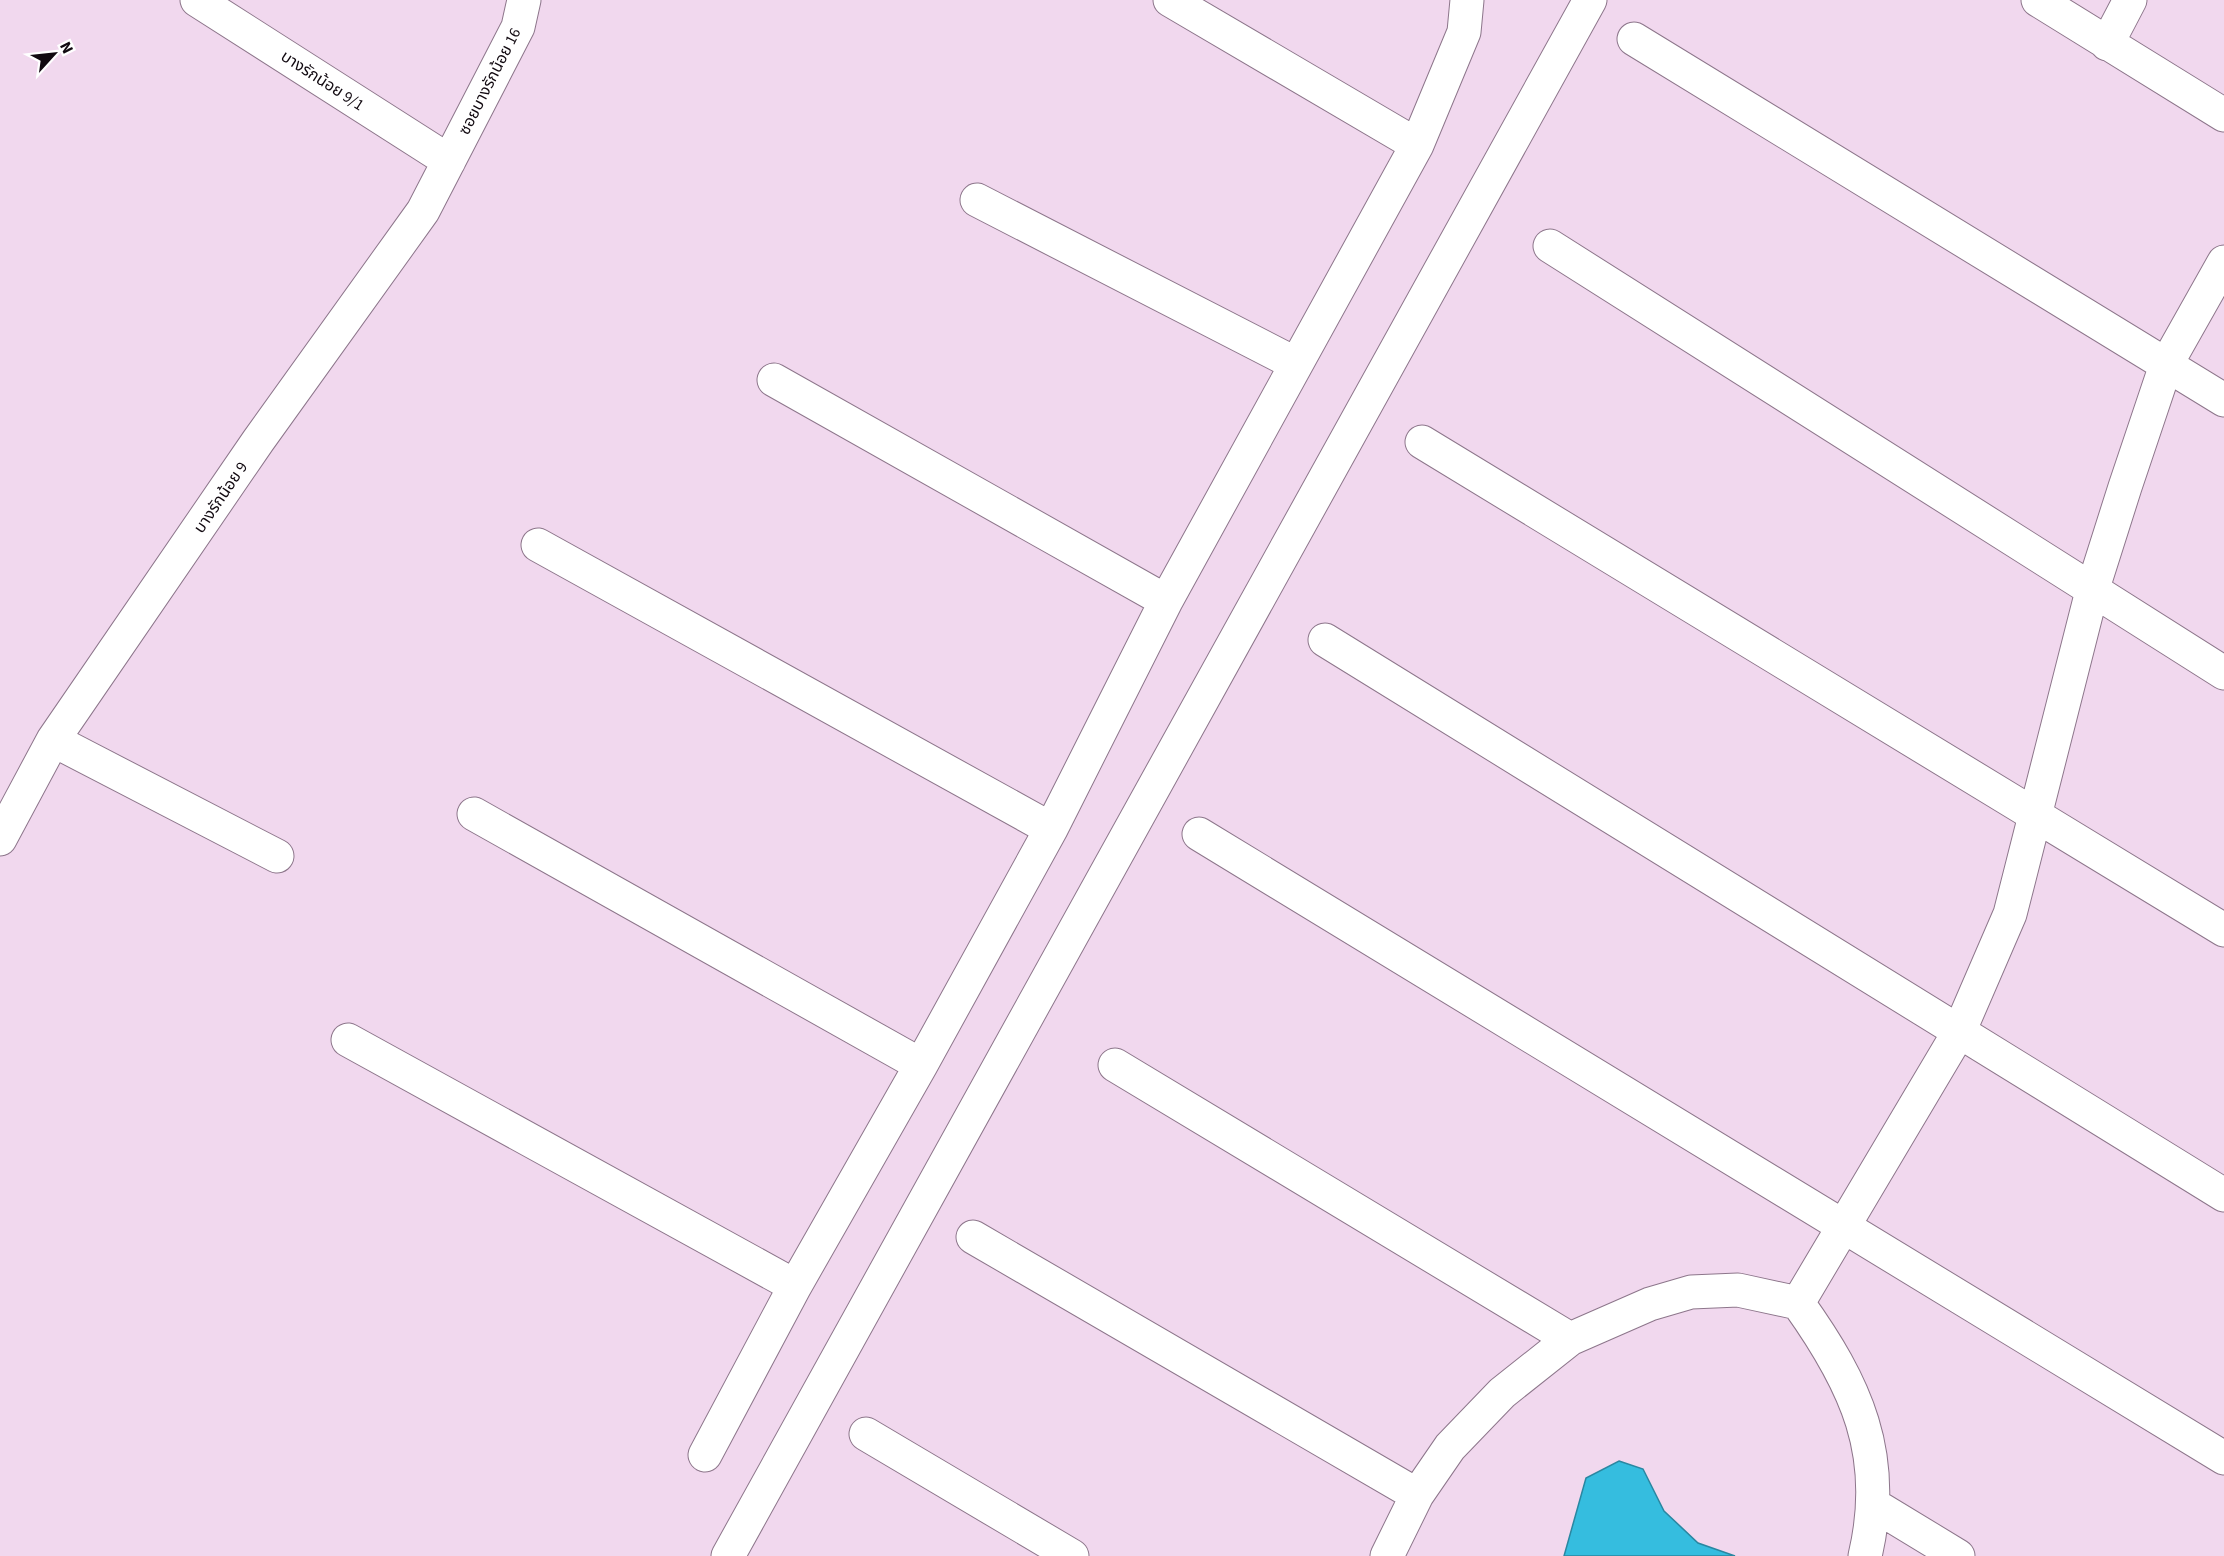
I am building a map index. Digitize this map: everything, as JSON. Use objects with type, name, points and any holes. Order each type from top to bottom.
[{"type":"street","name":"บางรักน้อย 9/1","points":[[197,0],[449,161]]},
{"type":"street","name":"ซอยบางรักน้อย 16","points":[[449,161],[518,27],[524,0]]},
{"type":"street","points":[[1170,0],[1417,145]]},
{"type":"street","points":[[705,1455],[795,1286],[921,1065],[1051,829],[1166,601],[1417,145],[1464,32],[1467,0]]},
{"type":"street","points":[[728,1556],[1590,0]]},
{"type":"street","points":[[2038,0],[2224,116]]},
{"type":"street","points":[[2107,44],[2130,0]]},
{"type":"street","points":[[1634,39],[2224,400]]},
{"type":"street","name":"บางรักน้อย 9","points":[[0,839],[53,740],[258,441],[423,211],[449,161]]},
{"type":"street","points":[[977,200],[1296,364]]},
{"type":"street","points":[[1550,246],[2224,673]]},
{"type":"street","points":[[1798,1303],[1959,1032],[2010,914],[2037,815],[2092,591],[2166,365],[2224,262]]},
{"type":"street","points":[[774,380],[1166,601]]},
{"type":"street","points":[[1422,442],[2224,930]]},
{"type":"street","points":[[538,545],[1051,829]]},
{"type":"street","points":[[1325,640],[2224,1195]]},
{"type":"street","points":[[53,740],[277,856]]},
{"type":"street","points":[[474,814],[921,1065]]},
{"type":"street","points":[[1199,834],[2224,1458]]},
{"type":"street","points":[[348,1040],[795,1286]]},
{"type":"street","points":[[1115,1065],[1570,1339]]},
{"type":"street","points":[[973,1237],[1418,1495]]},
{"type":"street","points":[[1387,1556],[1418,1495],[1450,1447],[1495,1401],[1570,1339],[1650,1304],[1691,1292],[1738,1290],[1798,1303],[1826,1342],[1845,1375],[1861,1415],[1870,1464],[1874,1505],[1865,1556]]},
{"type":"street","points":[[866,1434],[1072,1556]]},
{"type":"street","points":[[1874,1505],[1958,1556]]},
{"type":"water","points":[[1619,1461],[1643,1469],[1664,1511],[1698,1543],[1735,1556],[1564,1556],[1586,1478]]}]
